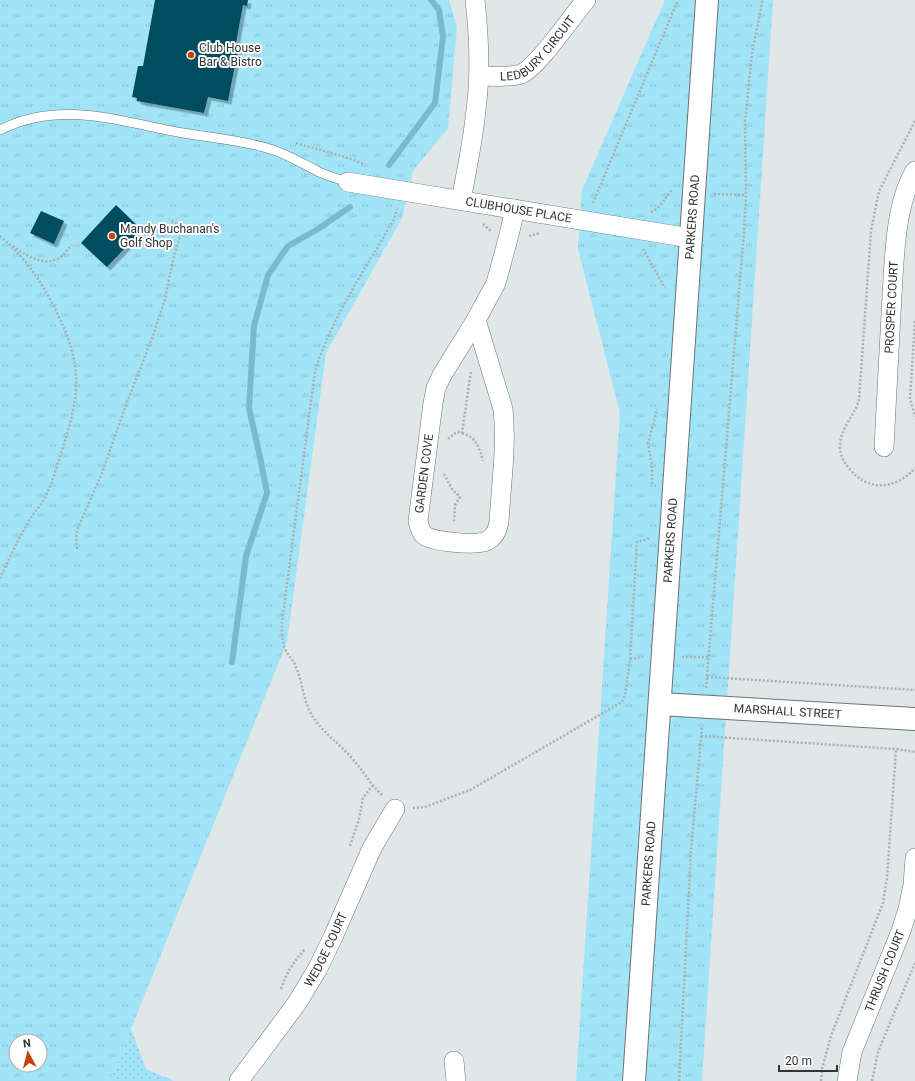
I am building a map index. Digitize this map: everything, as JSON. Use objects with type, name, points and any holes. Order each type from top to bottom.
[{"type":"main road","name":"PARKERS ROAD","points":[[634,1081],[707,0]]},
{"type":"main road","name":"MARSHALL STREET","points":[[660,704],[915,719]]},
{"type":"street","name":"LEDBURY CIRCUIT","points":[[461,200],[476,109],[479,76],[479,39],[475,0]]},
{"type":"street","name":"LEDBURY CIRCUIT","points":[[479,76],[514,75],[523,73],[538,61],[586,0]]},
{"type":"street","name":"PROSPER COURT","points":[[884,447],[895,248],[901,210],[915,171]]},
{"type":"street","name":"CLUBHOUSE PLACE","points":[[348,182],[690,238]]},
{"type":"street","name":"GARDEN COVE","points":[[476,320],[503,410],[505,424],[499,522],[497,531],[492,538],[483,542],[470,543],[432,539],[424,536],[420,529],[418,512],[436,388],[442,375],[476,320],[496,283],[510,235],[515,209]]},
{"type":"street","name":"WEDGE COURT","points":[[239,1081],[296,1003],[318,968],[372,848],[395,809]]},
{"type":"street","name":"THRUSH COURT","points":[[847,1081],[855,1045],[901,931],[908,909],[913,884],[915,858]]},
{"type":"street","points":[[454,1061],[456,1081]]},
{"type":"lane","points":[[0,130],[29,118],[46,115],[78,114],[100,117],[206,137],[237,141],[271,149],[320,172],[348,182]]},
{"type":"path","points":[[593,203],[678,0]]},
{"type":"path","points":[[679,1081],[691,851],[709,657],[743,240],[746,195],[745,122],[752,53],[762,0]]},
{"type":"path","points":[[295,142],[325,152],[345,156],[367,165]]},
{"type":"path","points":[[401,190],[394,219],[336,319],[326,339],[315,372],[282,622],[282,636],[285,649],[294,661],[304,697],[313,717],[329,737],[350,755],[372,786],[395,809],[425,808],[470,790],[622,702],[625,695],[630,659],[637,542],[648,539],[649,532]]},
{"type":"path","points":[[665,294],[665,286],[642,248],[648,212],[656,210],[671,191],[746,195]]},
{"type":"path","points":[[586,202],[600,205]]},
{"type":"path","points":[[78,549],[76,537],[78,528],[102,473],[154,333],[165,299],[173,260],[180,237],[177,224],[169,219]]},
{"type":"path","points":[[0,236],[17,252],[41,282],[71,345],[77,378],[72,419],[49,488],[43,502],[33,514],[23,531],[0,578]]},
{"type":"path","points":[[8,243],[32,257],[43,261],[55,260],[72,245]]},
{"type":"path","points":[[915,321],[910,398],[915,417]]},
{"type":"path","points":[[652,488],[652,466],[648,444],[658,402]]},
{"type":"path","points":[[462,433],[472,437],[476,441],[484,465],[502,467]]},
{"type":"path","points":[[630,659],[637,657],[663,656],[709,657]]},
{"type":"path","points":[[707,676],[915,690]]},
{"type":"path","points":[[701,736],[896,749],[915,752]]},
{"type":"path","points":[[821,1081],[822,1069],[831,1036],[883,903],[887,878],[896,749]]},
{"type":"path","points":[[349,848],[359,818],[363,798],[372,786]]},
{"type":"path","points":[[279,996],[285,977],[293,963],[307,946]]},
{"type":"path","points":[[872,1081],[878,1052],[915,963]]},
{"type":"green space","points":[[0,0],[449,0],[457,27],[448,128],[413,171],[402,218],[326,353],[287,642],[110,1081],[0,1081]]},
{"type":"green space","points":[[665,0],[773,0],[702,1081],[576,1081],[620,413],[578,249],[582,190]]},
{"type":"green space","points":[[131,1029],[146,1069],[174,1081],[110,1081]]},
{"type":"building","name":"Club House Bar & Bistro","points":[[155,0],[248,0],[247,6],[243,5],[236,43],[239,44],[228,101],[208,97],[204,113],[137,101],[137,98],[132,97],[138,66],[143,66]]},
{"type":"building","name":"Mandy Buchanan's Golf Shop","points":[[116,205],[142,230],[107,267],[81,243]]},
{"type":"building","points":[[41,211],[64,221],[54,244],[30,233]]},
{"type":"waterway","points":[[389,165],[435,103],[443,37],[439,10],[431,0]]},
{"type":"waterway","points":[[232,662],[246,556],[267,493],[249,408],[254,326],[268,275],[288,246],[318,229],[350,207]]},
{"type":"place","name":"Club House Bar & Bistro","points":[[191,55]]},
{"type":"place","name":"Mandy Buchanan's Golf Shop","points":[[112,236]]}]
